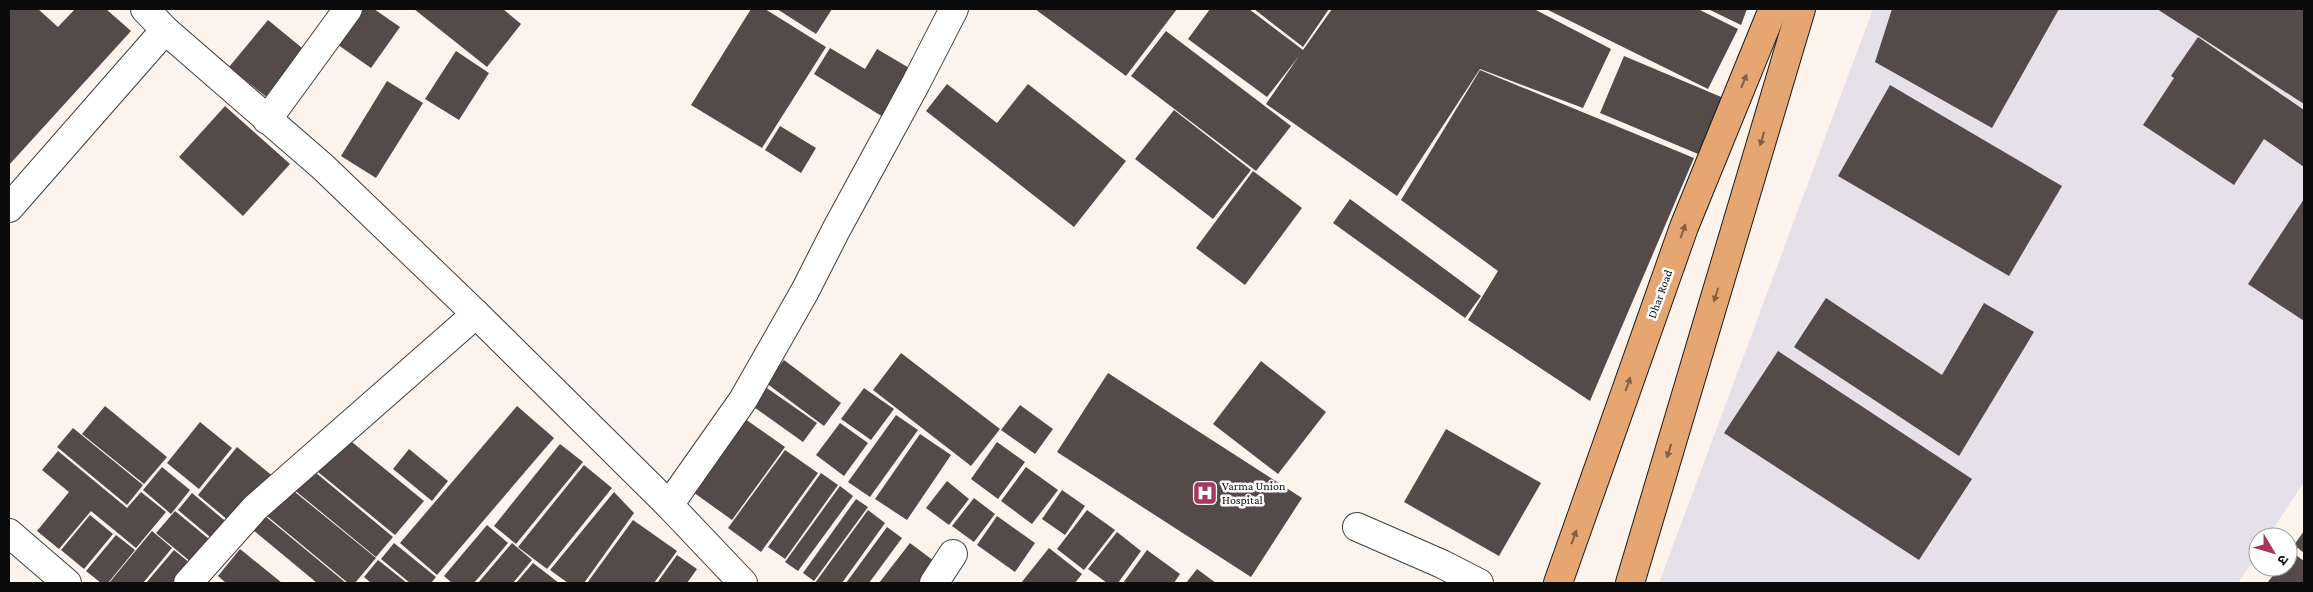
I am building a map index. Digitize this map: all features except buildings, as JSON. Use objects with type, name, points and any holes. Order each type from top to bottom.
[{"type":"main road","name":"Dhar Road","points":[[1558,583],[1684,227],[1773,9]]},
{"type":"main road","points":[[1630,583],[1801,9]]},
{"type":"street","points":[[146,9],[164,30],[322,167],[476,314],[669,505],[743,583]]},
{"type":"street","points":[[267,120],[348,9]]},
{"type":"street","points":[[669,505],[743,400],[806,292],[836,230],[954,9]]},
{"type":"street","points":[[9,208],[164,30]]},
{"type":"street","points":[[188,583],[255,508],[476,314]]},
{"type":"street","points":[[1358,527],[1442,564],[1479,583]]},
{"type":"street","points":[[12,542],[67,583]]},
{"type":"street","points":[[934,583],[953,554]]},
{"type":"shaded area","points":[[1873,9],[2304,9],[2304,482],[2275,527],[2248,527],[2248,568],[2238,583],[1659,583]]},
{"type":"place","name":"Varma Union Hospital","points":[[1205,493]]}]
